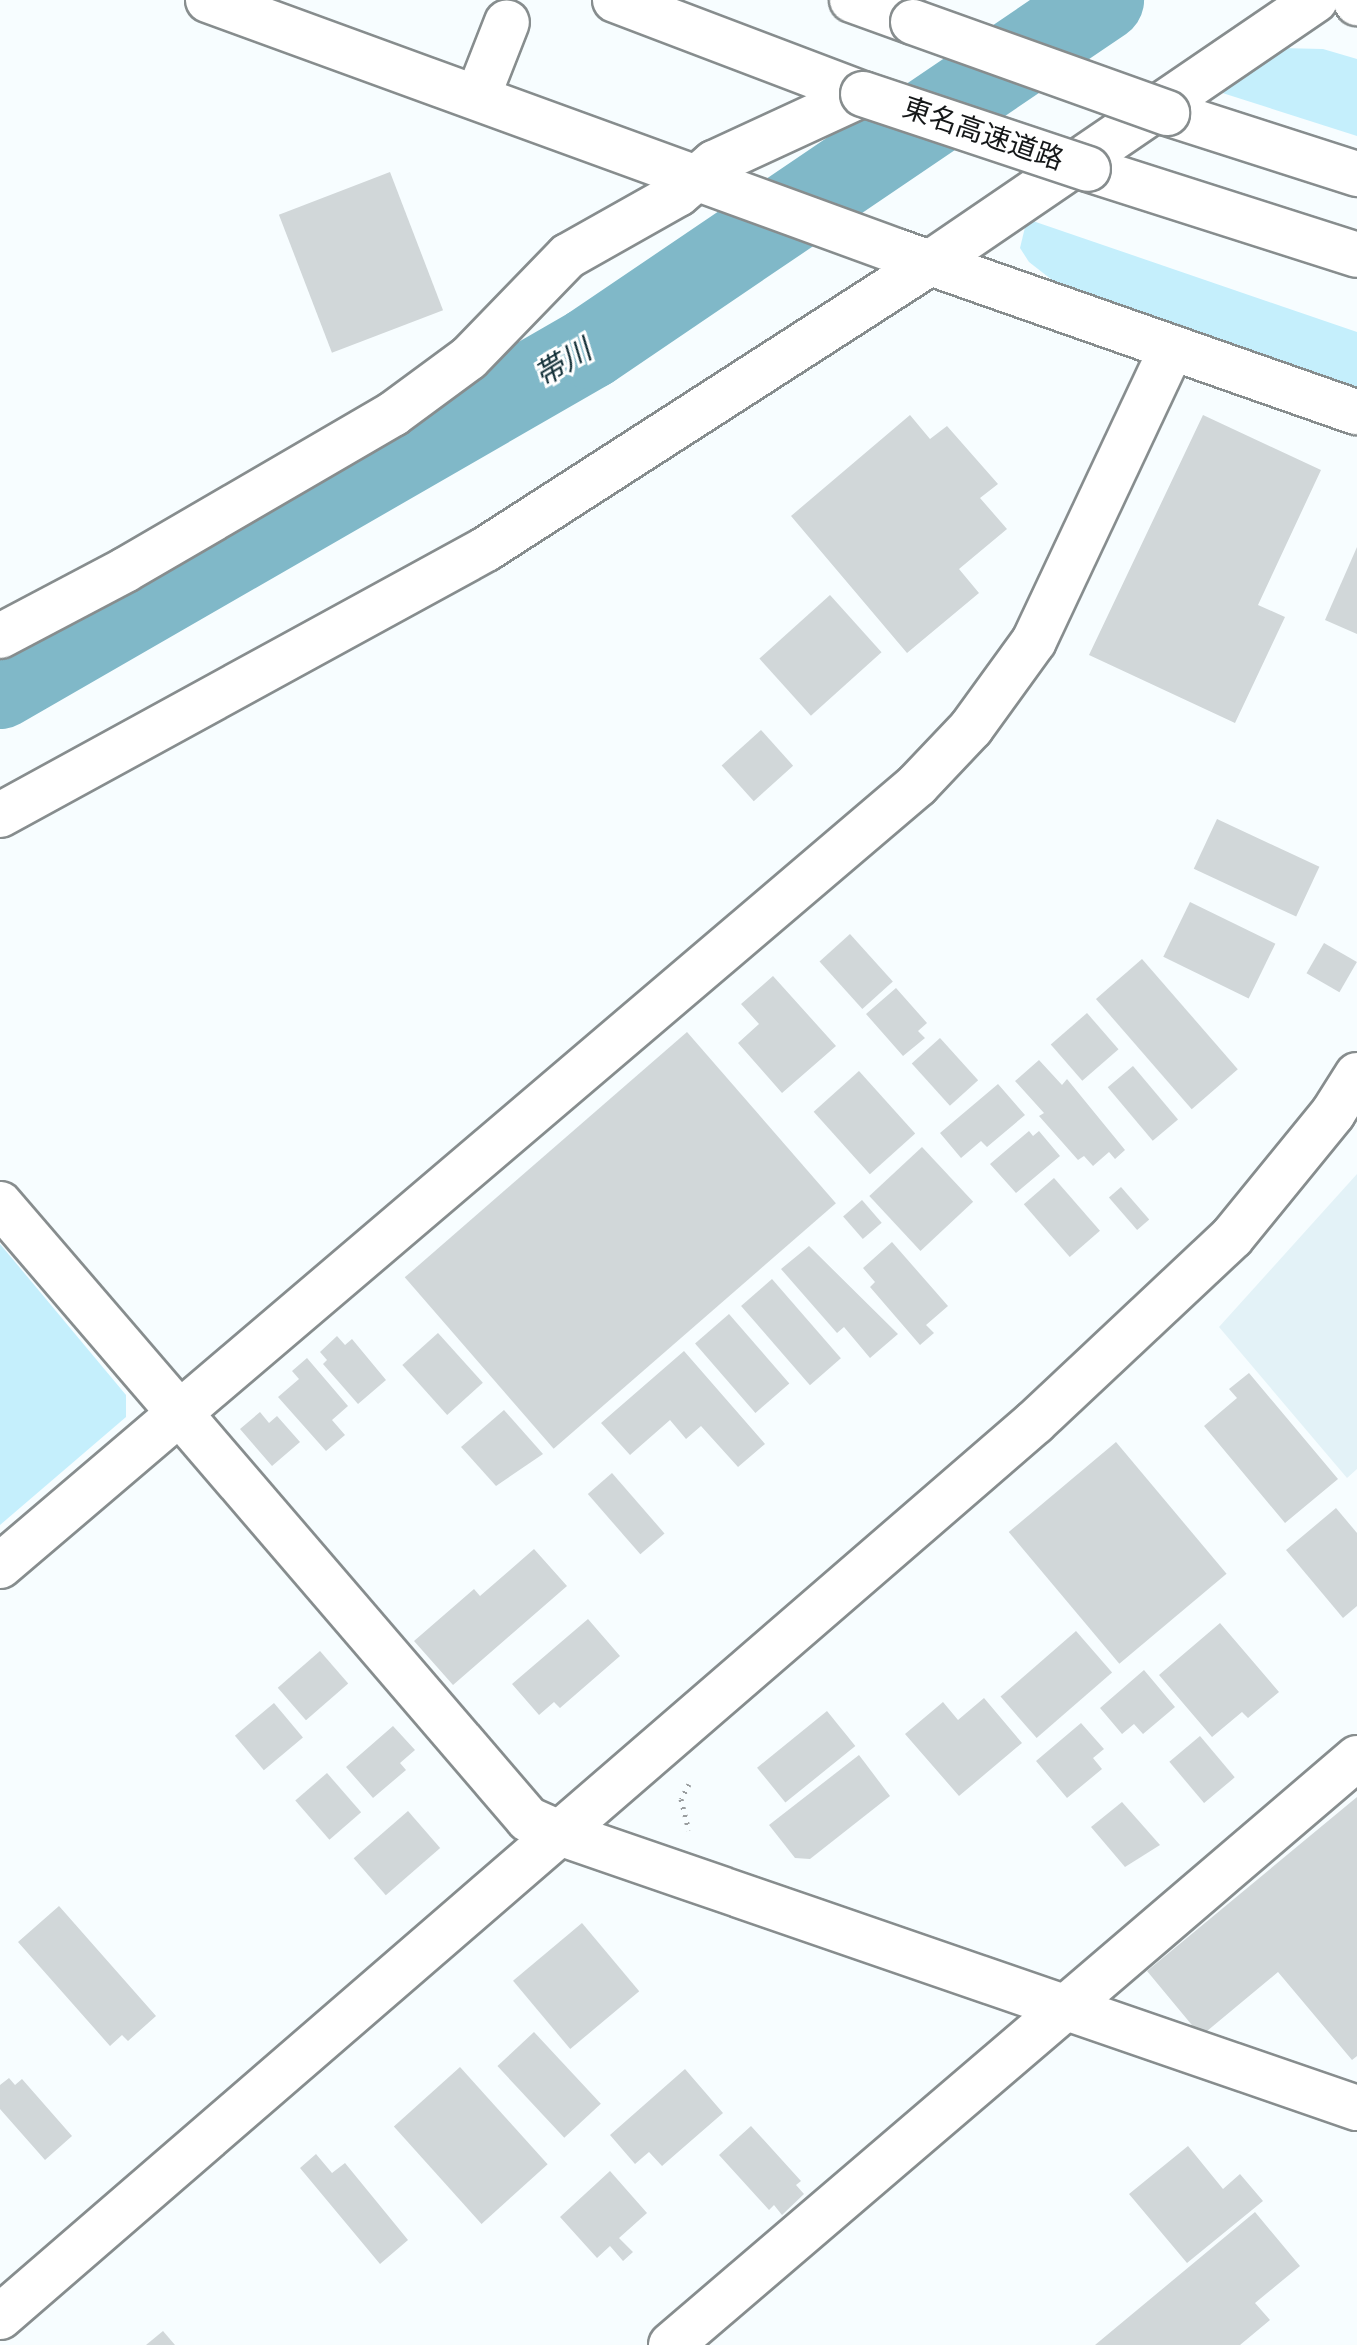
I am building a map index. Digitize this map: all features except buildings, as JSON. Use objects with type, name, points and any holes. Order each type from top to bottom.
[{"type":"main road","points":[[208,0],[913,257],[1357,412]]},
{"type":"main road","name":"東名高速道路","points":[[615,0],[863,94],[1357,255]]},
{"type":"main road","points":[[852,0],[1167,113],[1357,174]]},
{"type":"main road","points":[[0,815],[486,549],[913,257],[1315,0]]},
{"type":"main road","points":[[478,96],[507,22]]},
{"type":"main road","points":[[0,636],[125,570],[393,414],[469,358],[568,256],[705,182],[714,163],[863,94]]},
{"type":"main road","points":[[0,1566],[917,785],[971,728],[1034,641],[1172,348]]},
{"type":"main road","points":[[0,2317],[1024,1432],[1232,1237],[1333,1113],[1357,1075]]},
{"type":"main road","points":[[0,1204],[183,1412],[528,1819],[562,1834],[1357,2108]]},
{"type":"main road","points":[[671,2345],[1357,1758]]},
{"type":"shaded area","points":[[1280,48],[1323,49],[1357,59],[1357,136],[1213,90]]},
{"type":"shaded area","points":[[1027,219],[1357,332],[1357,392],[1065,290],[1029,262],[1020,248]]},
{"type":"shaded area","points":[[1357,1174],[1357,1469],[1347,1478],[1219,1327]]},
{"type":"shaded area","points":[[0,1244],[126,1395],[126,1417],[0,1525]]},
{"type":"waterway","name":"帯川","points":[[0,688],[590,348],[1103,0]]}]
